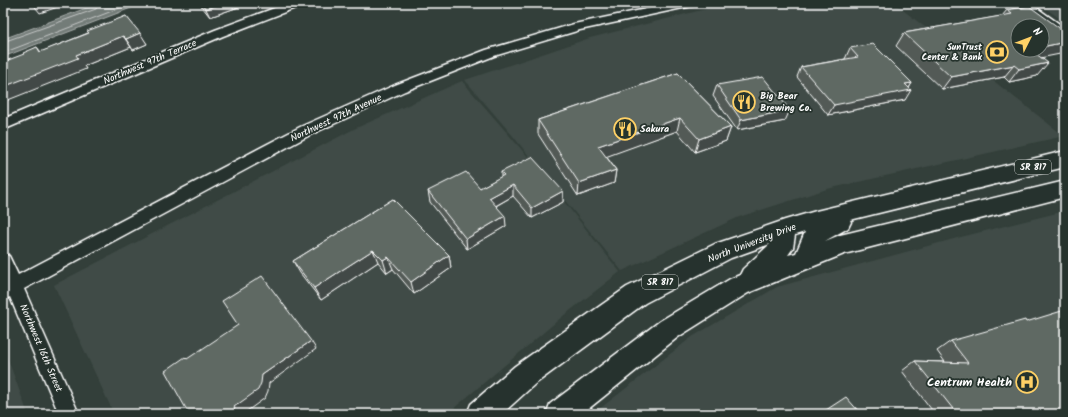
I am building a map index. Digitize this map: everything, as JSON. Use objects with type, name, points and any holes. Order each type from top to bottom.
[{"type":"main road","name":"North University Drive","points":[[481,414],[525,375],[636,295],[723,251],[785,229],[1065,159]]},
{"type":"main road","points":[[560,414],[669,329],[740,286],[840,245],[1065,189]]},
{"type":"main road","points":[[806,260],[808,245],[816,234],[870,207]]},
{"type":"main road","points":[[740,286],[781,248],[785,229]]},
{"type":"street","name":"Northwest 97th Terrace","points":[[3,124],[219,33],[299,3]]},
{"type":"street","name":"Northwest 97th Avenue","points":[[8,289],[305,131],[400,88],[490,53],[578,27],[692,3]]},
{"type":"street","points":[[1022,3],[1065,34]]},
{"type":"street","name":"Northwest 16th Street","points":[[3,261],[8,289],[69,414]]},
{"type":"shaded area","points":[[743,3],[894,3],[1064,136],[827,189],[739,217],[622,271],[513,136],[465,80],[590,38],[714,7]]},
{"type":"shaded area","points":[[1038,3],[1065,3],[1065,22]]},
{"type":"shaded area","points":[[462,81],[534,164],[620,272],[563,316],[447,414],[114,414],[54,285],[354,129]]},
{"type":"shaded area","points":[[1065,211],[1065,414],[593,414],[692,337],[777,287],[961,237]]},
{"type":"shaded area","points":[[3,346],[28,414],[3,414]]},
{"type":"water","points":[[100,3],[144,3],[3,57],[3,39]]},
{"type":"building","points":[[201,3],[225,3],[206,9]]},
{"type":"building","points":[[1029,6],[1046,18],[1010,18],[1010,58],[1041,58],[1048,63],[1019,69],[1014,65],[951,77],[904,33],[1012,14],[1007,10]]},
{"type":"building","points":[[126,16],[140,33],[126,39],[123,36],[76,55],[78,58],[3,87],[3,62],[37,47],[40,52],[89,33],[87,31]]},
{"type":"building","points":[[1050,21],[1065,32],[1065,42],[1050,45]]},
{"type":"building","points":[[873,44],[912,83],[905,84],[911,90],[834,105],[801,67],[858,57],[850,48]]},
{"type":"building","points":[[678,73],[731,127],[699,139],[680,118],[598,146],[616,170],[579,183],[538,120]]},
{"type":"building","points":[[763,77],[790,110],[741,120],[717,85]]},
{"type":"building","points":[[532,157],[563,191],[532,208],[513,185],[489,198],[505,216],[466,239],[428,191],[466,172],[480,188],[504,175],[501,172]]},
{"type":"building","points":[[393,199],[449,255],[411,282],[388,257],[383,260],[373,250],[314,288],[293,261]]},
{"type":"building","points":[[262,276],[311,341],[262,375],[258,390],[234,407],[235,409],[229,414],[189,414],[165,371],[185,357],[187,359],[238,325],[222,301]]},
{"type":"building","points":[[1065,310],[1065,414],[957,414],[915,361],[968,363],[951,341],[1025,320],[1026,322]]},
{"type":"building","points":[[846,397],[861,414],[820,414]]},
{"type":"place","name":"SunTrust Center & Bank","points":[[997,52]]},
{"type":"place","name":"Big Bear Brewing Co.","points":[[744,102]]},
{"type":"place","name":"Sakura","points":[[625,129]]},
{"type":"place","name":"Centrum Health","points":[[1027,382]]}]
